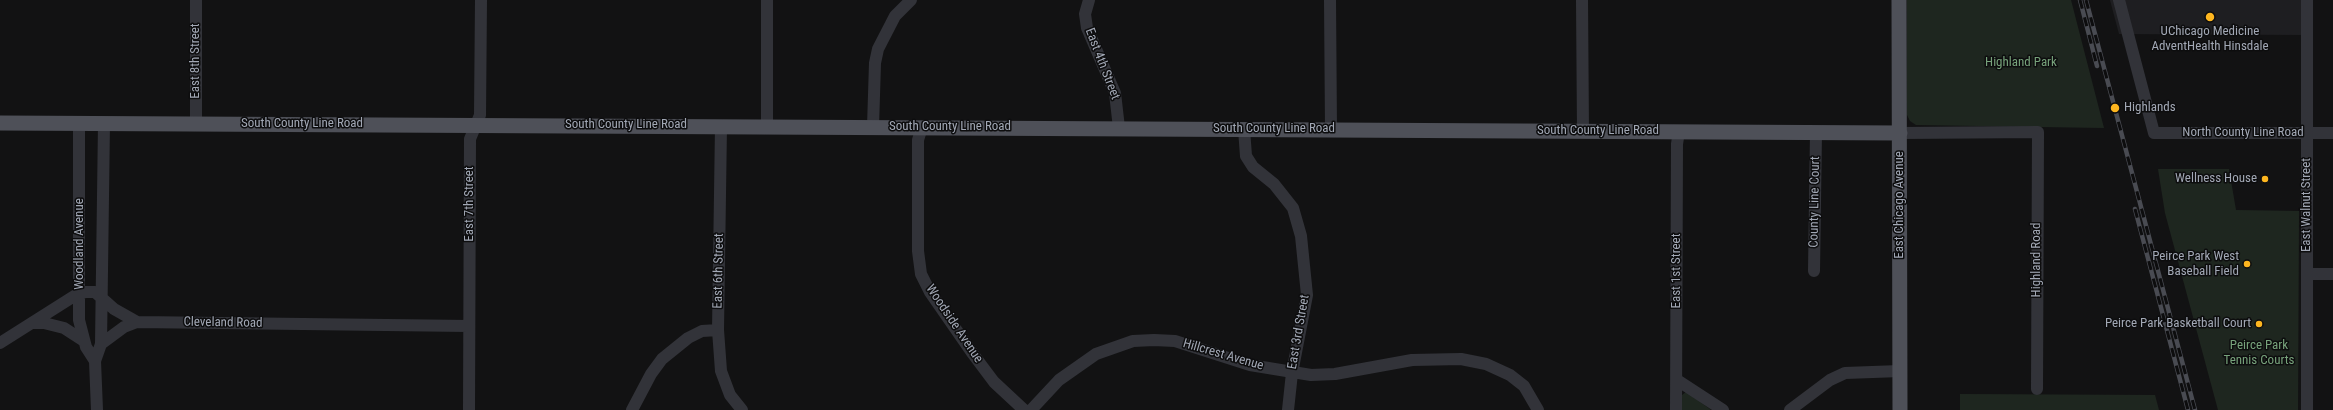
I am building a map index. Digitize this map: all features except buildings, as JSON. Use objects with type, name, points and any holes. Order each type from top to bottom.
[{"type":"main road","name":"East Chicago Avenue","points":[[1900,0],[1900,410]]},
{"type":"main road","name":"South County Line Road","points":[[0,123],[475,124],[1900,133]]},
{"type":"street","name":"East 8th Street","points":[[196,0],[196,123]]},
{"type":"street","name":"East 7th Street","points":[[469,410],[470,139],[480,114],[481,0]]},
{"type":"street","points":[[767,0],[767,126]]},
{"type":"street","points":[[873,127],[875,63],[878,49],[894,16],[911,0]]},
{"type":"street","name":"East 4th Street","points":[[1088,0],[1086,14],[1088,28],[1115,93],[1119,128]]},
{"type":"street","points":[[1330,0],[1330,129]]},
{"type":"street","points":[[1582,0],[1583,131]]},
{"type":"street","name":"North County Line Road","points":[[2119,0],[2154,133],[2333,132]]},
{"type":"street","name":"East Walnut Street","points":[[2307,0],[2307,410]]},
{"type":"street","name":"Woodland Avenue","points":[[79,123],[79,320],[84,341],[95,361]]},
{"type":"street","name":"Woodland Avenue","points":[[97,410],[95,361],[100,344],[104,123]]},
{"type":"street","name":"East 6th Street","points":[[721,126],[718,330],[721,371],[730,395],[742,410]]},
{"type":"street","name":"Woodside Avenue","points":[[922,127],[918,148],[918,251],[921,274],[930,292],[994,382],[1024,410]]},
{"type":"street","name":"East 3rd Street","points":[[1244,129],[1244,146],[1246,156],[1253,167],[1274,184],[1293,208],[1301,236],[1307,295],[1292,373],[1288,410]]},
{"type":"street","name":"East 1st Street","points":[[1676,410],[1677,144],[1679,131]]},
{"type":"street","name":"County Line Court","points":[[1814,271],[1816,132]]},
{"type":"street","name":"Highland Road","points":[[1900,133],[2038,132],[2037,389]]},
{"type":"street","points":[[2307,274],[2333,274]]},
{"type":"street","points":[[0,343],[79,293],[94,292],[101,296]]},
{"type":"street","name":"Cleveland Road","points":[[101,296],[114,309],[137,322],[469,326]]},
{"type":"street","points":[[100,344],[124,327],[137,322]]},
{"type":"street","points":[[32,324],[44,323],[64,328],[84,341]]},
{"type":"street","points":[[632,410],[651,374],[662,359],[688,338],[702,331],[718,330]]},
{"type":"street","name":"Hillcrest Avenue","points":[[1031,410],[1059,380],[1075,367],[1096,354],[1133,342],[1175,341],[1250,365],[1292,373],[1335,374],[1412,360],[1461,359],[1486,364],[1510,374],[1524,386],[1538,410]]},
{"type":"street","points":[[1790,410],[1830,380],[1846,373],[1900,371]]},
{"type":"street","points":[[1677,380],[1723,410]]},
{"type":"shaded area","name":"UChicago Medicine AdventHealth Hinsdale","points":[[2110,0],[2305,0],[2305,35],[2119,34]]},
{"type":"green space","name":"Highland Park","points":[[1907,0],[2071,0],[2104,128],[1916,125],[1910,121],[1907,115]]},
{"type":"green space","name":"Peirce Park Tennis Courts","points":[[2158,169],[2229,169],[2236,210],[2299,211],[2298,410],[2218,410],[2165,213]]},
{"type":"green space","points":[[1686,392],[1711,410],[1681,410],[1682,395]]},
{"type":"green space","points":[[1960,394],[2155,395],[2159,410],[1960,410]]},
{"type":"railway","points":[[2080,0],[2097,66]]},
{"type":"railway","points":[[2086,0],[2195,410]]},
{"type":"railway","points":[[2135,209],[2188,410]]},
{"type":"place","name":"UChicago Medicine AdventHealth Hinsdale","points":[[2210,17]]},
{"type":"place","name":"Highlands","points":[[2115,108]]},
{"type":"place","name":"Wellness House","points":[[2265,179]]},
{"type":"place","name":"Peirce Park West Baseball Field","points":[[2247,264]]},
{"type":"place","name":"Peirce Park Basketball Court","points":[[2259,324]]}]
